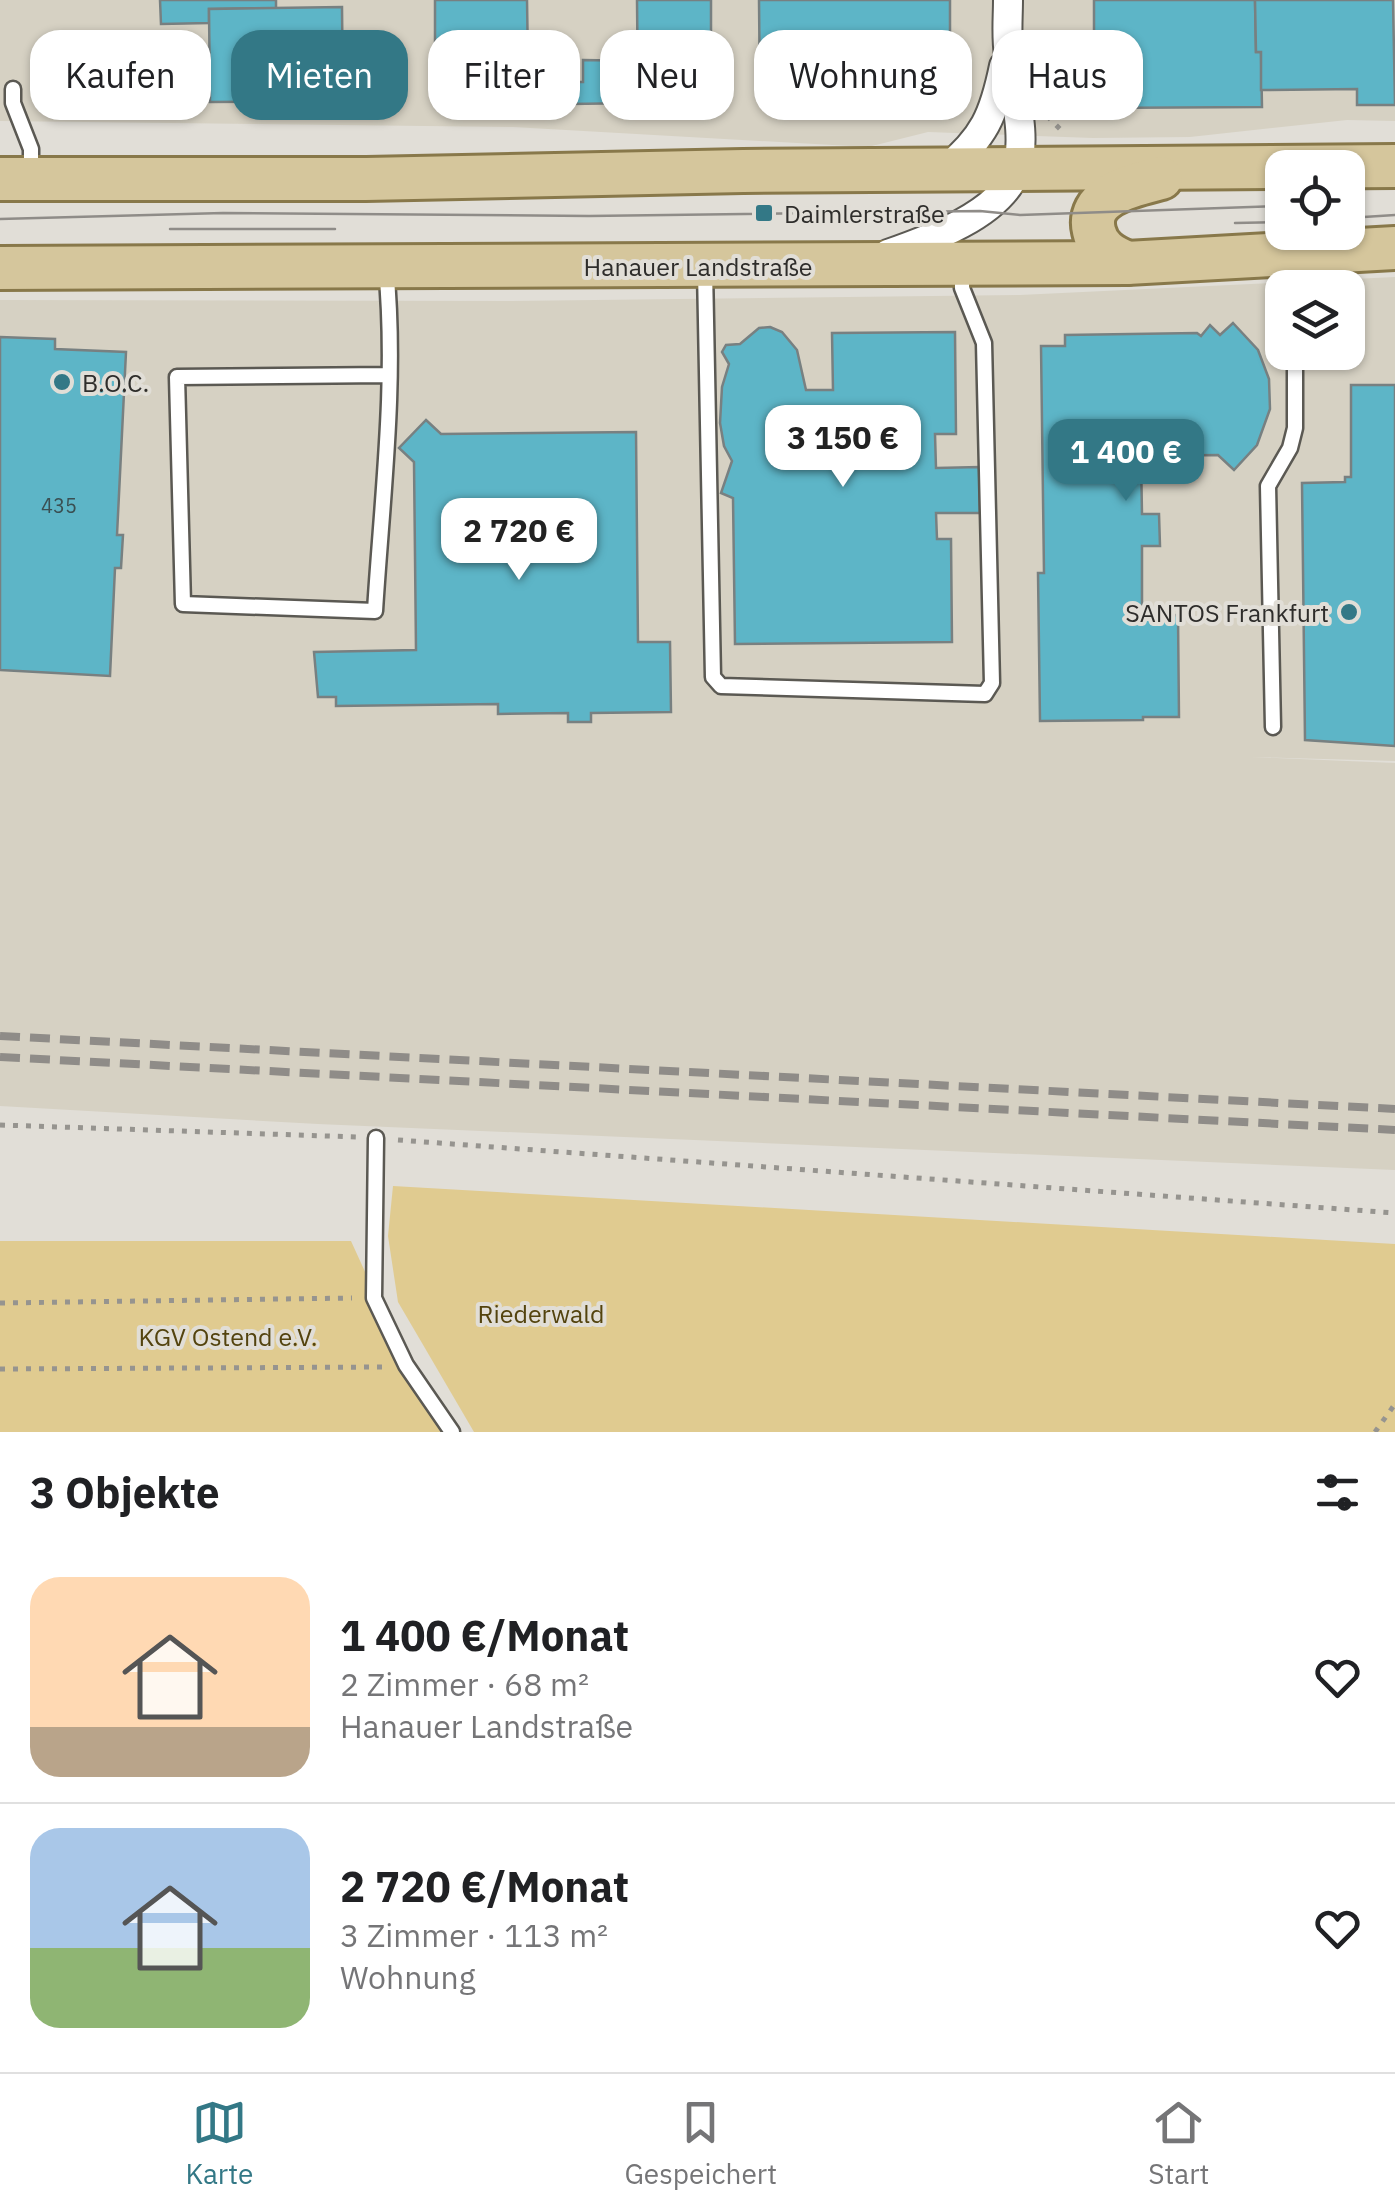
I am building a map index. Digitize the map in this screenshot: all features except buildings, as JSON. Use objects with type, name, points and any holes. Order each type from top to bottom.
[{"type":"main road","points":[[16,179],[348,179],[1395,166]]},
{"type":"main road","points":[[1127,263],[1113,257],[1098,242],[1092,226],[1099,205],[1131,186],[1200,168]]},
{"type":"main road","name":"Hanauer Landstraße","points":[[1302,270],[1395,248]]},
{"type":"main road","name":"Hanauer Landstraße","points":[[0,268],[1127,263],[1265,270]]},
{"type":"street","points":[[1008,0],[1008,30]]},
{"type":"street","points":[[945,170],[980,137],[992,110]]},
{"type":"street","points":[[843,266],[880,257],[962,225],[1003,190],[1017,169],[1018,120]]},
{"type":"lane","points":[[13,89],[13,103],[31,149],[16,179]]},
{"type":"lane","points":[[704,265],[713,676],[721,686],[985,694],[992,684],[984,343],[962,288],[962,264]]},
{"type":"lane","points":[[386,268],[387,376],[375,611],[182,604],[177,377],[387,376]]},
{"type":"lane","points":[[1274,727],[1268,486],[1290,448],[1295,428],[1295,370]]},
{"type":"lane","points":[[376,1138],[374,1298],[406,1365],[452,1432]]},
{"type":"path","points":[[0,1125],[376,1138],[1395,1213]]},
{"type":"path","points":[[0,1303],[356,1298]]},
{"type":"path","points":[[0,1369],[406,1365]]},
{"type":"path","points":[[1376,1432],[1395,1404]]},
{"type":"shaded area","points":[[0,0],[1395,0],[1395,121],[1347,120],[1190,137],[928,132],[868,147],[513,127],[0,121]]},
{"type":"shaded area","points":[[1395,277],[1395,761],[1251,757],[1395,763],[1395,1170],[318,1124],[0,1106],[0,300],[511,301],[1020,295],[1265,283],[1265,370],[1365,370],[1365,278]]},
{"type":"green space","name":"Riederwald","points":[[393,1186],[1395,1244],[1395,1432],[474,1432],[398,1302],[388,1236]]},
{"type":"green space","name":"KGV Ostend e.V.","points":[[0,1241],[351,1241],[377,1298],[456,1432],[0,1432]]},
{"type":"tram line","points":[[0,219],[223,213],[589,216],[980,211],[1020,215],[1265,207]]},
{"type":"tram line","points":[[1365,217],[1395,215]]},
{"type":"tram line","points":[[1235,223],[1265,222]]},
{"type":"tram line","points":[[170,229],[335,229]]},
{"type":"railway","points":[[0,1036],[1395,1109]]},
{"type":"railway","points":[[0,1057],[1395,1130]]},
{"type":"place","name":"Daimlerstraße","points":[[764,213]]},
{"type":"place","name":"B.O.C.","points":[[62,382]]},
{"type":"place","name":"SANTOS Frankfurt","points":[[1349,612]]}]
